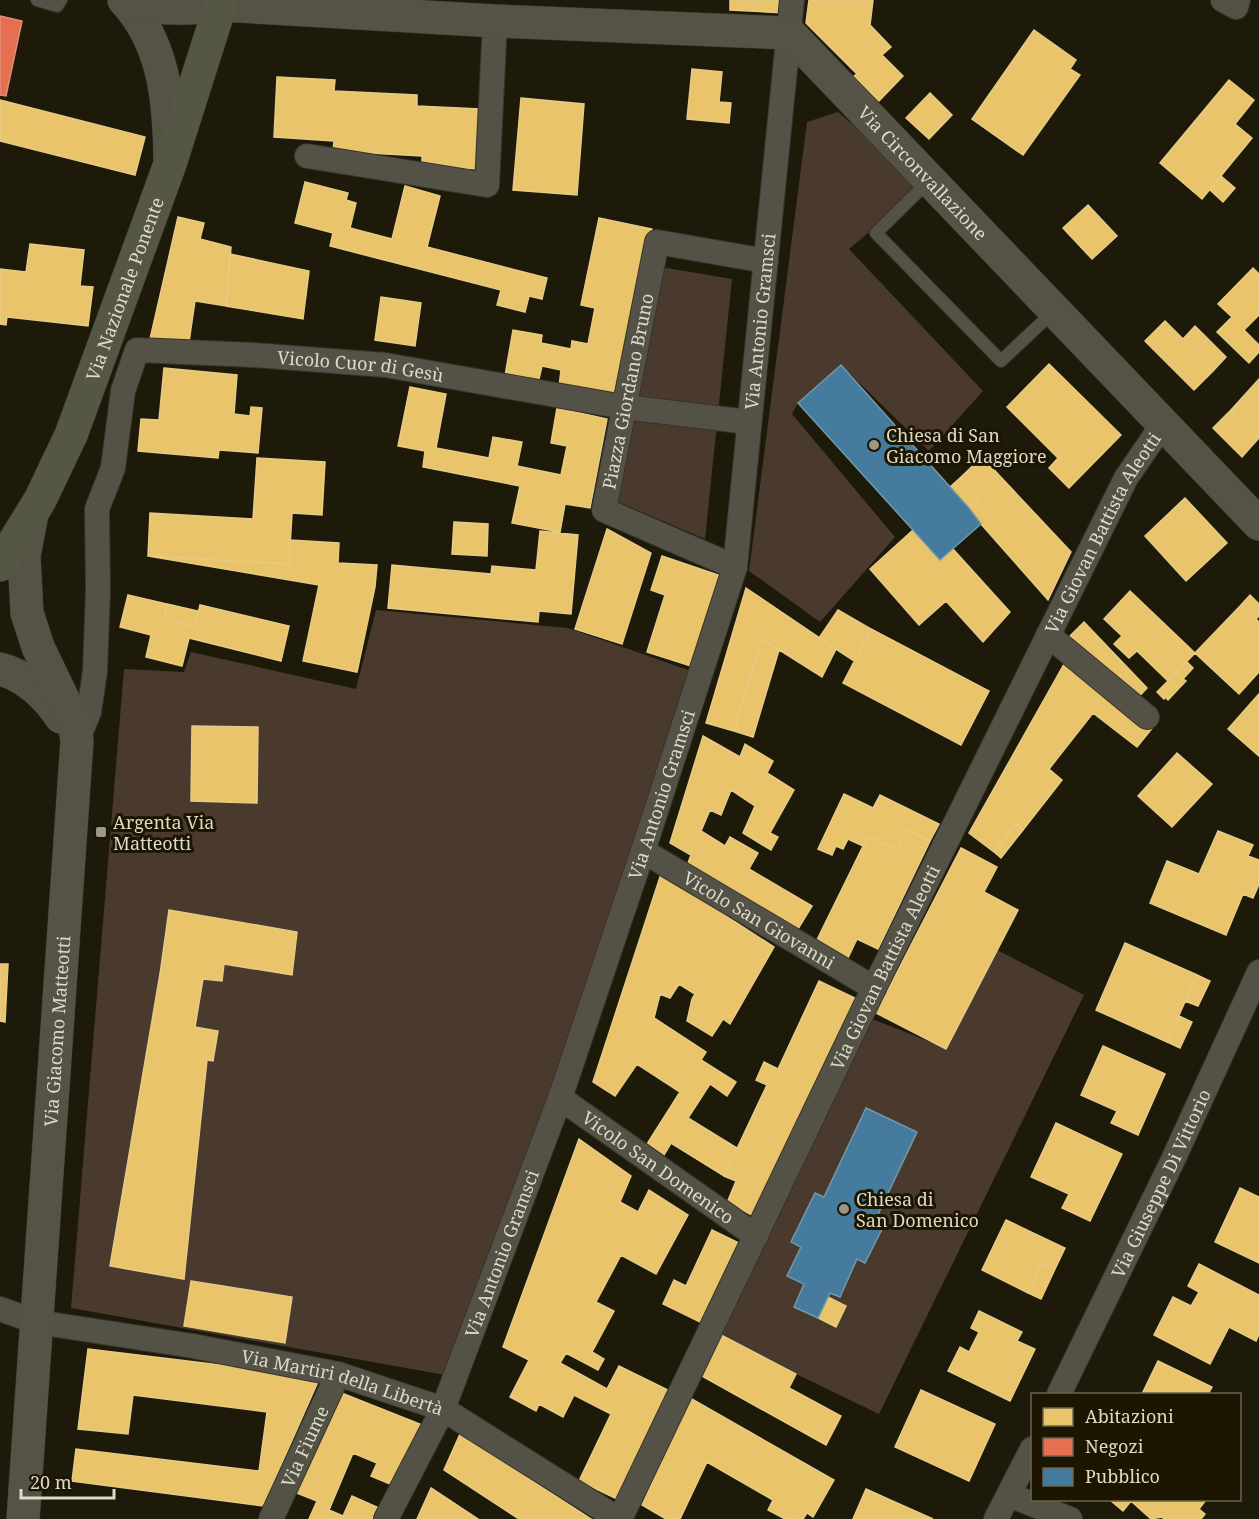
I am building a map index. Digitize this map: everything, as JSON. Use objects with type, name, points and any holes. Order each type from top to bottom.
[{"type":"main road","name":"Via Nazionale Ponente","points":[[0,565],[32,514],[71,435],[170,164],[220,2]]},
{"type":"street","name":"Via Antonio Gramsci","points":[[386,1519],[443,1409],[560,1098],[735,567],[792,0]]},
{"type":"street","points":[[1223,0],[1236,7],[1239,0]]},
{"type":"street","points":[[125,1],[169,9],[191,9],[220,2],[444,8],[495,21],[789,33]]},
{"type":"street","points":[[125,1],[135,12],[152,44],[165,81],[169,117],[170,164]]},
{"type":"street","points":[[307,156],[487,185],[495,21]]},
{"type":"street","name":"Via Circonvallazione","points":[[789,33],[1259,524]]},
{"type":"street","name":"Piazza Giordano Bruno","points":[[735,567],[604,510],[657,242],[766,261]]},
{"type":"street","name":"Vicolo Cuor di Gesù","points":[[123,391],[137,350],[385,364],[624,407]]},
{"type":"street","name":"Via Giacomo Matteotti","points":[[77,741],[89,712],[95,671],[98,590],[97,509],[113,468],[123,391]]},
{"type":"street","points":[[624,407],[749,422]]},
{"type":"street","name":"Via Giovan Battista Aleotti","points":[[619,1519],[874,988],[1048,635],[1126,478],[1163,424]]},
{"type":"street","name":"Via Giacomo Matteotti","points":[[23,1519],[77,741],[74,722],[38,647],[27,613],[24,556],[32,514]]},
{"type":"street","name":"Via Giacomo Matteotti","points":[[0,611],[22,626],[38,647]]},
{"type":"street","points":[[1048,635],[1147,717]]},
{"type":"street","points":[[0,654],[11,673],[54,707],[77,741]]},
{"type":"street","name":"Vicolo San Giovanni","points":[[643,851],[874,988]]},
{"type":"street","name":"Via Giuseppe Di Vittorio","points":[[1060,1393],[1173,1162],[1259,972]]},
{"type":"street","name":"Vicolo San Domenico","points":[[560,1098],[756,1236]]},
{"type":"street","points":[[0,1309],[36,1322]]},
{"type":"street","name":"Via Martiri della Libertà","points":[[36,1322],[193,1346],[338,1374],[443,1409],[619,1519]]},
{"type":"street","name":"Via Fiume","points":[[271,1519],[338,1374]]},
{"type":"street","points":[[996,1519],[1031,1451]]},
{"type":"street","points":[[1009,1495],[1070,1519]]},
{"type":"lane","points":[[37,0],[57,6],[61,0]]},
{"type":"lane","points":[[930,181],[876,233],[1000,361],[1054,311]]},
{"type":"shaded area","points":[[838,112],[924,186],[849,249],[983,391],[929,451],[841,365],[798,403],[792,414],[895,537],[820,622],[749,571],[807,122]]},
{"type":"shaded area","points":[[661,267],[732,279],[705,539],[616,501]]},
{"type":"shaded area","points":[[376,610],[568,628],[694,672],[551,1093],[445,1375],[71,1308],[124,669],[184,672],[191,652],[356,689]]},
{"type":"shaded area","points":[[997,950],[1084,995],[879,1414],[721,1335],[862,1015],[946,1048]]},
{"type":"building: Abitazioni","points":[[730,0],[786,0],[785,13],[730,10]]},
{"type":"building: Abitazioni","points":[[809,0],[873,0],[870,25],[891,47],[882,55],[903,76],[879,101],[854,76],[857,74],[806,23]]},
{"type":"building: Abitazioni","points":[[1034,30],[1076,60],[1070,69],[1080,75],[1023,155],[972,119]]},
{"type":"building: Abitazioni","points":[[692,69],[722,72],[719,102],[731,103],[729,123],[687,119]]},
{"type":"building: Abitazioni","points":[[277,77],[335,80],[334,91],[417,95],[417,106],[480,109],[477,169],[422,166],[422,156],[333,151],[334,141],[274,137]]},
{"type":"building: Abitazioni","points":[[1229,80],[1254,100],[1235,124],[1252,138],[1202,199],[1160,163]]},
{"type":"building: Abitazioni","points":[[930,93],[952,115],[929,139],[906,118]]},
{"type":"building: Abitazioni","points":[[521,98],[584,104],[577,195],[513,190]]},
{"type":"building: Abitazioni","points":[[0,100],[145,137],[135,175],[0,141]]},
{"type":"building: Abitazioni","points":[[1221,176],[1235,188],[1223,202],[1210,190]]},
{"type":"building: Abitazioni","points":[[305,182],[348,193],[346,200],[356,203],[350,228],[392,239],[405,186],[440,196],[427,247],[547,278],[542,299],[529,296],[525,312],[497,305],[501,290],[330,246],[333,233],[295,223]]},
{"type":"building: Abitazioni","points":[[1088,205],[1117,236],[1092,259],[1063,228]]},
{"type":"building: Abitazioni","points":[[178,217],[204,223],[200,239],[231,247],[226,306],[195,301],[189,342],[150,339]]},
{"type":"building: Abitazioni","points":[[599,218],[652,229],[619,396],[559,387],[561,370],[542,366],[538,383],[505,376],[513,330],[542,335],[541,343],[571,349],[572,341],[588,344],[595,308],[581,305]]},
{"type":"building: Abitazioni","points":[[30,244],[84,250],[80,286],[93,287],[88,326],[7,317],[6,325],[0,324],[0,269],[26,272]]},
{"type":"building: Abitazioni","points":[[230,254],[309,271],[303,319],[226,306]]},
{"type":"building: Abitazioni","points":[[1253,268],[1259,274],[1259,315],[1244,330],[1259,345],[1259,352],[1249,363],[1217,332],[1232,317],[1218,304]]},
{"type":"building: Abitazioni","points":[[381,297],[421,303],[415,346],[375,340]]},
{"type":"building: Abitazioni","points":[[1165,321],[1183,339],[1195,326],[1208,339],[1195,351],[1214,370],[1194,390],[1145,341]]},
{"type":"building: Abitazioni","points":[[1208,339],[1226,357],[1214,370],[1195,351]]},
{"type":"building: Abitazioni","points":[[1049,364],[1121,435],[1069,488],[1049,468],[1058,458],[1007,407]]},
{"type":"building: Abitazioni","points":[[164,368],[237,375],[234,414],[250,416],[251,407],[262,408],[258,453],[219,450],[218,458],[138,451],[141,419],[159,420]]},
{"type":"building: Abitazioni","points":[[1259,379],[1259,438],[1231,410]]},
{"type":"building: Abitazioni","points":[[410,387],[446,394],[436,448],[489,458],[493,437],[522,442],[517,466],[561,475],[567,446],[551,443],[557,408],[607,419],[590,508],[565,504],[560,532],[512,523],[520,486],[423,467],[425,451],[398,446]]},
{"type":"building: Abitazioni","points":[[1231,410],[1259,438],[1242,457],[1213,428]]},
{"type":"building: Abitazioni","points":[[982,457],[1071,552],[1048,600],[969,508],[980,499],[960,478]]},
{"type":"building: Abitazioni","points":[[257,458],[325,462],[322,515],[292,513],[289,564],[148,556],[150,513],[253,519]]},
{"type":"building: Abitazioni","points":[[960,478],[980,499],[969,508],[950,487]]},
{"type":"building: Abitazioni","points":[[1185,498],[1227,543],[1186,581],[1145,536]]},
{"type":"building: Abitazioni","points":[[454,522],[488,524],[487,556],[452,554]]},
{"type":"building: Abitazioni","points":[[607,529],[651,553],[622,644],[575,629]]},
{"type":"building: Abitazioni","points":[[913,530],[940,560],[953,549],[1010,612],[983,642],[946,601],[919,625],[870,569]]},
{"type":"building: Abitazioni","points":[[540,531],[578,535],[571,614],[539,611],[538,622],[388,608],[392,565],[491,574],[492,566],[536,570]]},
{"type":"building: Abitazioni","points":[[290,540],[339,543],[338,563],[377,565],[375,587],[357,672],[303,661],[319,585],[148,556],[289,564]]},
{"type":"building: Abitazioni","points":[[662,556],[721,576],[691,666],[647,652],[665,595],[651,590]]},
{"type":"building: Abitazioni","points":[[746,588],[836,649],[822,677],[762,639],[734,731],[706,723]]},
{"type":"building: Abitazioni","points":[[1130,591],[1195,653],[1168,681],[1137,651],[1129,658],[1114,644],[1122,636],[1104,619]]},
{"type":"building: Abitazioni","points":[[128,595],[167,604],[164,619],[195,627],[200,605],[289,626],[281,661],[189,638],[182,666],[146,657],[151,635],[120,627]]},
{"type":"building: Abitazioni","points":[[1250,595],[1259,604],[1259,616],[1256,619],[1241,605]]},
{"type":"building: Abitazioni","points":[[167,604],[198,611],[195,627],[164,619]]},
{"type":"building: Abitazioni","points":[[1241,605],[1259,622],[1259,672],[1239,694],[1195,653]]},
{"type":"building: Abitazioni","points":[[838,610],[871,629],[854,661],[819,638]]},
{"type":"building: Abitazioni","points":[[1084,622],[1147,688],[1132,704],[1069,637]]},
{"type":"building: Abitazioni","points":[[871,629],[989,691],[961,745],[843,683]]},
{"type":"building: Abitazioni","points":[[762,639],[779,650],[753,737],[734,731]]},
{"type":"building: Abitazioni","points":[[1067,659],[1153,727],[1137,747],[1093,713],[1049,769],[1062,780],[1023,830],[1016,824],[994,852],[969,833]]},
{"type":"building: Abitazioni","points":[[1187,662],[1193,668],[1183,679],[1186,681],[1168,700],[1165,697],[1164,699],[1157,692]]},
{"type":"building: Abitazioni","points":[[1259,694],[1259,756],[1228,729]]},
{"type":"building: Abitazioni","points":[[192,726],[258,727],[257,803],[191,801]]},
{"type":"building: Abitazioni","points":[[703,736],[740,757],[745,744],[773,761],[767,773],[794,790],[770,833],[778,837],[771,850],[743,833],[755,806],[731,790],[721,815],[710,810],[701,831],[725,846],[730,837],[758,853],[749,869],[812,906],[798,929],[688,863],[691,855],[670,843]]},
{"type":"building: Abitazioni","points":[[1177,753],[1212,784],[1172,827],[1138,796]]},
{"type":"building: Abitazioni","points":[[844,794],[873,808],[880,795],[939,824],[930,841],[907,830],[898,850],[868,836],[863,846],[848,839],[843,849],[836,846],[832,855],[818,849]]},
{"type":"building: Abitazioni","points":[[1016,824],[1023,830],[1001,858],[994,852]]},
{"type":"building: Abitazioni","points":[[907,830],[930,841],[878,949],[857,939],[846,962],[814,946],[868,836],[898,850]]},
{"type":"building: Abitazioni","points":[[1218,831],[1253,845],[1248,856],[1259,860],[1259,884],[1253,898],[1243,894],[1226,935],[1150,903],[1167,861],[1199,874]]},
{"type":"building: Abitazioni","points":[[961,848],[997,867],[984,892],[1018,910],[946,1049],[876,1013]]},
{"type":"building: Abitazioni","points":[[661,874],[774,947],[730,1024],[723,1019],[712,1036],[687,1021],[695,994],[679,984],[670,998],[660,994],[654,1018],[706,1052],[701,1060],[736,1082],[727,1096],[710,1084],[688,1118],[737,1148],[724,1176],[671,1143],[664,1155],[647,1144],[680,1092],[637,1064],[615,1096],[593,1082]]},
{"type":"building: Abitazioni","points":[[169,910],[297,932],[292,975],[224,964],[222,981],[203,979],[195,1027],[218,1031],[213,1061],[207,1060],[184,1279],[110,1266]]},
{"type":"building: Abitazioni","points":[[1125,943],[1197,975],[1167,1042],[1096,1010]]},
{"type":"building: Abitazioni","points":[[0,964],[8,964],[5,1022],[0,1021]]},
{"type":"building: Abitazioni","points":[[1197,975],[1210,981],[1198,1006],[1185,1001]]},
{"type":"building: Abitazioni","points":[[819,981],[857,999],[754,1216],[727,1203],[736,1181],[724,1176],[767,1085],[756,1080],[764,1062],[778,1069]]},
{"type":"building: Abitazioni","points":[[1179,1016],[1192,1022],[1180,1048],[1167,1042]]},
{"type":"building: Abitazioni","points":[[1103,1046],[1165,1074],[1138,1135],[1111,1123],[1117,1111],[1081,1095]]},
{"type":"building: Abitazioni","points":[[1056,1123],[1122,1154],[1090,1221],[1062,1208],[1069,1194],[1031,1177]]},
{"type":"building: Abitazioni","points":[[579,1139],[631,1176],[620,1202],[638,1212],[649,1190],[688,1215],[656,1274],[621,1255],[596,1302],[614,1311],[592,1352],[604,1359],[598,1370],[566,1353],[560,1363],[607,1389],[619,1366],[668,1390],[617,1499],[579,1481],[611,1414],[574,1395],[563,1417],[539,1404],[536,1411],[510,1397],[529,1360],[503,1347]]},
{"type":"building: Abitazioni","points":[[1240,1188],[1259,1197],[1259,1263],[1215,1242]]},
{"type":"building: Abitazioni","points":[[1006,1220],[1065,1248],[1055,1269],[1042,1263],[1028,1293],[982,1270]]},
{"type":"building: Abitazioni","points":[[712,1230],[739,1243],[700,1322],[663,1304],[674,1280],[686,1286]]},
{"type":"building: Abitazioni","points":[[1042,1263],[1055,1269],[1041,1299],[1028,1293]]},
{"type":"building: Abitazioni","points":[[1199,1264],[1259,1295],[1259,1334],[1256,1341],[1229,1327],[1210,1364],[1154,1335],[1173,1297],[1191,1306],[1199,1292],[1188,1286]]},
{"type":"building: Abitazioni","points":[[191,1281],[292,1297],[285,1343],[184,1326]]},
{"type":"building: Abitazioni","points":[[828,1297],[846,1306],[836,1327],[818,1318]]},
{"type":"building: Abitazioni","points":[[979,1311],[1022,1332],[1017,1341],[1035,1349],[1010,1401],[948,1371],[960,1347],[969,1352],[979,1332],[971,1328]]},
{"type":"building: Abitazioni","points":[[721,1335],[796,1374],[789,1388],[841,1416],[826,1445],[700,1375]]},
{"type":"building: Abitazioni","points":[[88,1349],[320,1377],[263,1506],[72,1481],[76,1449],[259,1471],[267,1412],[133,1395],[128,1434],[78,1429]]},
{"type":"building: Abitazioni","points":[[1158,1361],[1212,1387],[1209,1393],[1142,1393]]},
{"type":"building: Abitazioni","points":[[921,1390],[995,1424],[969,1481],[895,1447]]},
{"type":"building: Abitazioni","points":[[339,1392],[427,1427],[402,1489],[371,1476],[377,1463],[353,1453],[329,1510],[343,1516],[352,1496],[386,1511],[382,1519],[309,1519],[317,1501],[297,1493]]},
{"type":"building: Abitazioni","points":[[690,1398],[834,1480],[813,1517],[807,1513],[803,1519],[785,1519],[768,1510],[773,1500],[707,1462],[680,1519],[666,1519],[642,1505]]},
{"type":"building: Abitazioni","points":[[460,1434],[591,1519],[519,1519],[444,1470]]},
{"type":"building: Abitazioni","points":[[431,1488],[478,1519],[417,1519]]},
{"type":"building: Abitazioni","points":[[866,1489],[888,1499],[933,1519],[853,1519]]},
{"type":"building: Abitazioni","points":[[1111,1501],[1131,1501],[1123,1511]]},
{"type":"building: Abitazioni","points":[[1131,1501],[1205,1501],[1199,1509],[1205,1514],[1201,1519],[1164,1519],[1162,1517],[1151,1519]]},
{"type":"building: Negozi","points":[[0,16],[22,21],[6,96],[0,95]]},
{"type":"building: Pubblico","name":"Chiesa di San Giacomo Maggiore","points":[[841,365],[981,524],[940,560],[798,403]]},
{"type":"building: Pubblico","name":"Chiesa di San Domenico","points":[[866,1108],[917,1132],[875,1221],[884,1225],[865,1263],[857,1259],[840,1297],[830,1293],[818,1318],[794,1307],[804,1284],[787,1276],[801,1247],[791,1242],[815,1193],[824,1197]]},
{"type":"place","name":"Chiesa di San Giacomo Maggiore","points":[[874,445]]},
{"type":"place","name":"Argenta Via Matteotti","points":[[101,832]]},
{"type":"place","name":"Chiesa di San Domenico","points":[[844,1209]]}]
